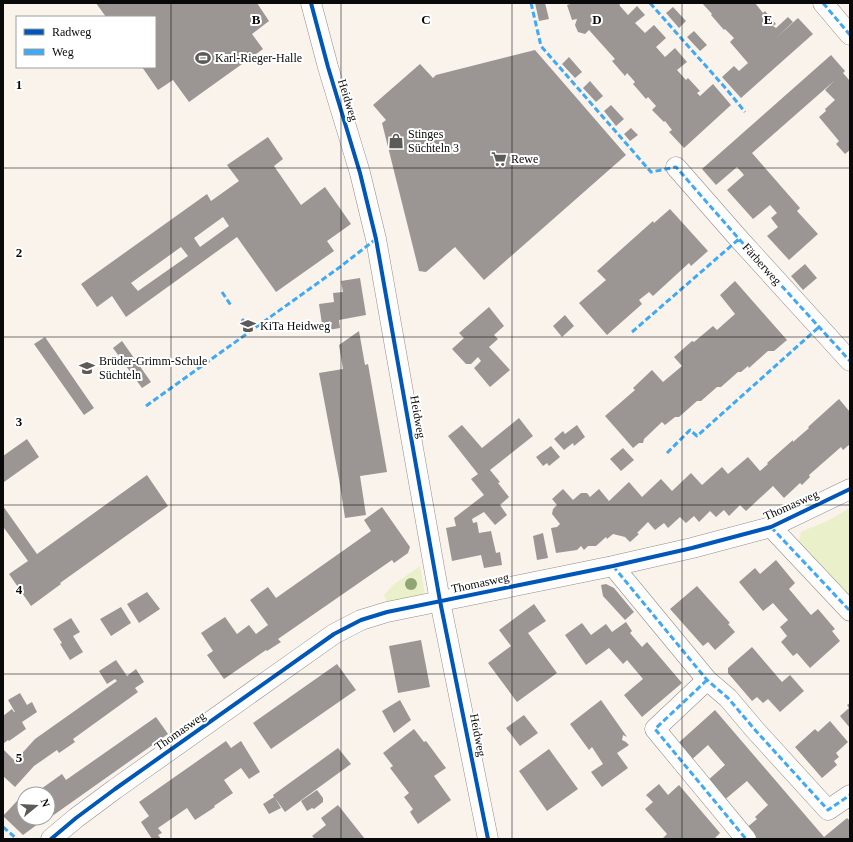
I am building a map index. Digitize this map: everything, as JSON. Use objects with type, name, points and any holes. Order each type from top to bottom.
[{"type":"street","name":"Heidweg","points":[[311,3],[328,67],[360,173],[376,239],[440,601],[488,839]]},
{"type":"street","points":[[823,3],[850,35]]},
{"type":"street","name":"Färberweg","points":[[676,167],[850,361]]},
{"type":"street","name":"Thomasweg","points":[[51,839],[115,789],[334,634],[361,620],[386,612],[613,566],[692,548],[771,527],[850,489]]},
{"type":"street","name":"Thomasweg","points":[[771,527],[850,611]]},
{"type":"street","points":[[613,566],[707,680],[728,698],[828,810],[850,795]]},
{"type":"street","points":[[707,680],[655,729],[746,839]]},
{"type":"green space","points":[[850,508],[850,598],[798,545],[801,532],[829,520]]},
{"type":"green space","points":[[420,566],[425,595],[388,604],[384,595],[393,585]]},
{"type":"building","name":"Karl-Rieger-Halle","points":[[96,3],[257,3],[269,21],[252,34],[263,49],[189,102],[173,80],[158,90],[143,68],[156,68],[156,16],[105,16]]},
{"type":"building","points":[[535,3],[545,3],[549,19],[539,21]]},
{"type":"building","points":[[573,3],[619,3],[628,15],[637,6],[645,15],[635,23],[645,33],[654,25],[666,38],[656,47],[665,57],[675,48],[687,62],[677,70],[686,80],[688,78],[700,91],[697,93],[700,96],[713,84],[731,105],[684,148],[669,132],[672,130],[665,121],[664,122],[652,110],[656,106],[648,97],[646,99],[633,84],[635,82],[627,73],[625,76],[612,61],[615,59],[589,30],[585,34],[578,32],[575,25],[577,19],[572,20],[567,5]]},
{"type":"building","points":[[702,3],[755,3],[763,13],[765,11],[776,24],[773,26],[776,28],[788,17],[793,22],[775,39],[798,18],[813,34],[741,98],[722,77],[734,66],[739,71],[748,63],[730,42],[734,38],[725,29],[724,30]]},
{"type":"building","points":[[673,7],[686,21],[679,28],[666,13]]},
{"type":"building","points":[[694,31],[707,45],[700,51],[687,37]]},
{"type":"building","points":[[535,50],[626,155],[484,280],[455,247],[426,272],[419,271],[382,123],[386,120],[373,105],[420,64],[433,78],[436,75]]},
{"type":"building","points":[[831,55],[845,71],[843,73],[850,81],[850,150],[845,154],[836,144],[839,141],[819,117],[835,100],[825,90],[834,81],[752,153],[800,208],[797,211],[818,234],[789,260],[767,236],[778,227],[771,218],[777,213],[770,205],[753,219],[727,190],[744,175],[737,167],[716,185],[702,169]]},
{"type":"building","points":[[569,57],[582,72],[575,78],[562,64]]},
{"type":"building","points":[[590,81],[603,96],[596,102],[583,88]]},
{"type":"building","points":[[611,105],[624,119],[616,126],[604,111]]},
{"type":"building","points":[[631,128],[638,135],[630,141],[624,134]]},
{"type":"building","points":[[268,137],[283,159],[274,166],[301,205],[325,187],[351,224],[327,241],[334,251],[276,292],[237,237],[126,317],[112,296],[97,307],[81,284],[207,194],[211,201],[239,181],[227,165]],"holes":[[[223,217],[229,226],[200,247],[194,238]],[[181,247],[188,256],[138,291],[131,283]]]},
{"type":"building","points":[[670,209],[708,251],[691,266],[689,263],[653,296],[649,292],[639,300],[642,304],[607,335],[579,303],[606,280],[597,271],[653,221],[654,223]]},
{"type":"building","points":[[805,264],[817,278],[803,290],[791,276]]},
{"type":"building","points":[[360,278],[366,315],[339,320],[340,328],[323,331],[319,304],[334,302],[333,293],[343,292],[341,281]]},
{"type":"building","points":[[735,281],[787,340],[774,351],[768,351],[749,368],[748,366],[741,372],[738,372],[721,387],[717,387],[701,401],[697,401],[679,417],[675,417],[665,425],[662,422],[644,439],[643,443],[639,443],[633,448],[605,416],[635,390],[633,388],[652,370],[663,382],[682,366],[674,357],[692,341],[694,342],[713,326],[717,330],[735,314],[720,295]]},
{"type":"building","points":[[489,307],[504,326],[494,335],[498,339],[489,347],[510,370],[490,387],[474,368],[481,361],[478,357],[471,364],[466,364],[452,349],[464,338],[459,333]]},
{"type":"building","points":[[565,315],[574,326],[562,337],[553,326]]},
{"type":"building","points":[[359,331],[365,365],[368,364],[387,472],[360,476],[366,515],[345,518],[319,373],[343,369],[339,345]]},
{"type":"building","points":[[45,337],[94,408],[84,415],[34,344]]},
{"type":"building","points":[[122,341],[151,382],[142,388],[113,348]]},
{"type":"building","points":[[839,399],[850,412],[850,444],[843,450],[841,447],[809,475],[810,477],[802,485],[800,483],[784,498],[773,486],[746,511],[740,505],[729,516],[724,510],[716,517],[710,511],[699,522],[694,516],[686,523],[680,517],[668,528],[664,523],[655,530],[648,522],[637,533],[639,534],[630,542],[625,537],[613,534],[607,539],[606,537],[596,546],[588,546],[584,550],[581,546],[577,550],[556,553],[551,528],[557,527],[560,524],[552,514],[553,509],[557,505],[552,499],[563,489],[573,500],[581,493],[587,493],[590,497],[599,489],[609,501],[629,482],[642,497],[661,479],[672,491],[691,473],[702,485],[722,467],[728,474],[748,457],[760,471],[793,440],[793,442],[809,428],[808,427]]},
{"type":"building","points":[[519,418],[533,436],[490,470],[500,482],[498,483],[509,497],[500,505],[507,515],[495,525],[484,512],[472,519],[473,523],[477,522],[479,533],[491,531],[496,553],[500,552],[502,565],[484,568],[481,555],[452,561],[446,528],[456,526],[454,518],[484,495],[471,479],[478,474],[448,436],[462,425],[482,448]]},
{"type":"building","points":[[577,425],[585,437],[574,446],[573,443],[564,450],[554,439],[563,431],[565,434]]},
{"type":"building","points":[[27,439],[39,457],[4,482],[3,456]]},
{"type":"building","points":[[551,446],[560,457],[549,466],[547,463],[543,466],[536,457]]},
{"type":"building","points":[[623,448],[634,460],[621,471],[610,459]]},
{"type":"building","points":[[147,475],[168,506],[60,583],[61,584],[31,606],[9,574],[28,561],[4,528],[3,529],[3,506],[37,554]]},
{"type":"building","points":[[382,507],[410,547],[408,553],[394,563],[392,560],[278,639],[281,642],[267,651],[266,650],[224,679],[207,655],[213,651],[201,633],[225,617],[237,634],[249,625],[256,634],[268,625],[250,600],[268,587],[276,598],[371,531],[364,520]]},
{"type":"building","points":[[543,533],[548,558],[537,560],[533,536]]},
{"type":"building","points":[[776,560],[795,583],[789,589],[811,615],[818,609],[835,629],[832,631],[840,641],[810,668],[797,653],[793,656],[781,642],[787,636],[780,627],[788,620],[773,603],[763,611],[739,582],[755,568],[760,574]]},
{"type":"building","points":[[606,584],[614,588],[634,612],[625,620],[603,596],[601,585]]},
{"type":"building","points":[[697,586],[730,623],[728,624],[735,632],[715,650],[708,642],[703,646],[670,609]]},
{"type":"building","points":[[147,592],[160,609],[139,623],[127,604]]},
{"type":"building","points":[[534,604],[546,621],[528,633],[557,673],[517,702],[488,663],[511,646],[499,630]]},
{"type":"building","points":[[121,607],[131,623],[111,636],[100,619]]},
{"type":"building","points":[[71,618],[80,632],[73,636],[83,652],[70,660],[53,629]]},
{"type":"building","points":[[626,622],[632,631],[630,633],[642,647],[647,642],[682,683],[642,717],[624,695],[643,679],[627,660],[623,664],[609,648],[586,665],[565,635],[582,623],[591,635],[606,624],[612,632]]},
{"type":"building","points":[[421,640],[430,687],[398,693],[389,646]]},
{"type":"building","points":[[752,647],[782,682],[790,675],[804,691],[780,712],[768,699],[763,703],[757,697],[752,701],[728,673],[728,668]]},
{"type":"building","points":[[116,660],[127,676],[136,669],[144,682],[135,688],[138,692],[73,739],[75,742],[59,753],[57,750],[34,766],[15,787],[3,776],[3,749],[15,761],[35,739],[117,681],[115,679],[107,684],[99,671]]},
{"type":"building","points":[[337,664],[356,690],[271,749],[253,723]]},
{"type":"building","points":[[20,693],[27,705],[32,702],[37,712],[22,722],[26,729],[3,744],[3,716],[12,709],[15,712],[8,700]]},
{"type":"building","points":[[400,700],[411,720],[394,733],[382,711]]},
{"type":"building","points":[[601,700],[627,737],[623,735],[622,740],[629,745],[617,753],[628,768],[602,787],[591,772],[603,764],[592,747],[589,750],[570,724]]},
{"type":"building","points":[[850,703],[850,728],[840,716],[849,708],[847,705]]},
{"type":"building","points":[[715,710],[824,837],[847,818],[849,820],[850,818],[850,839],[753,839],[745,829],[757,819],[755,817],[768,805],[747,781],[722,802],[706,782],[725,765],[708,745],[689,762],[675,746]]},
{"type":"building","points":[[524,715],[538,733],[520,746],[506,728]]},
{"type":"building","points":[[156,717],[168,734],[56,813],[56,786],[45,786],[62,774],[66,780]]},
{"type":"building","points":[[830,721],[848,742],[836,753],[839,757],[834,761],[837,765],[822,778],[795,747],[815,729],[818,732]]},
{"type":"building","points":[[414,729],[424,742],[426,741],[446,768],[434,776],[451,800],[418,824],[410,812],[413,809],[404,797],[409,793],[390,768],[393,766],[383,753]]},
{"type":"building","points":[[226,741],[231,748],[241,741],[260,772],[249,779],[241,768],[224,780],[233,793],[195,820],[187,808],[158,828],[162,833],[158,835],[161,839],[152,839],[141,822],[149,816],[139,802]]},
{"type":"building","points":[[338,748],[351,764],[285,812],[275,798],[281,808],[269,814],[263,804],[274,797],[273,795]]},
{"type":"building","points":[[549,749],[578,789],[547,811],[519,771]]},
{"type":"building","points":[[659,784],[668,795],[679,785],[720,833],[714,839],[662,839],[667,834],[645,809],[653,802],[646,795]]},
{"type":"building","points":[[317,790],[323,798],[323,802],[314,809],[312,808],[307,811],[301,801]]},
{"type":"building","points":[[16,802],[16,826],[35,826],[23,835],[3,816]]},
{"type":"building","points":[[338,805],[365,839],[315,839],[312,836],[326,825],[321,818]]},
{"type":"marked path","points":[[531,3],[541,46],[651,172],[676,167],[850,361]]},
{"type":"marked path","points":[[650,3],[745,112]]},
{"type":"marked path","points":[[823,3],[850,35]]},
{"type":"marked path","points":[[146,406],[340,267],[376,239]]},
{"type":"marked path","points":[[632,332],[739,239]]},
{"type":"marked path","points":[[222,292],[232,307]]},
{"type":"marked path","points":[[242,319],[251,331]]},
{"type":"marked path","points":[[667,453],[690,430],[697,436],[819,327]]},
{"type":"marked path","points":[[771,527],[850,611]]},
{"type":"marked path","points":[[613,566],[707,680],[728,698],[828,810],[850,795]]},
{"type":"marked path","points":[[707,680],[655,729],[746,839]]},
{"type":"marked path","points":[[3,827],[17,839]]},
{"type":"cycle path","points":[[311,3],[328,67],[360,173],[376,239],[440,601],[488,839]]},
{"type":"cycle path","points":[[51,839],[115,789],[334,634],[361,620],[387,612],[613,566],[692,548],[771,527],[850,489]]},
{"type":"place","name":"Karl-Rieger-Halle","points":[[203,58]]},
{"type":"place","name":"Stinges Süchteln 3","points":[[396,141]]},
{"type":"place","name":"Rewe","points":[[499,159]]},
{"type":"place","name":"KiTa Heidweg","points":[[248,326]]},
{"type":"place","name":"Brüder-Grimm-Schule Süchteln","points":[[87,368]]}]
